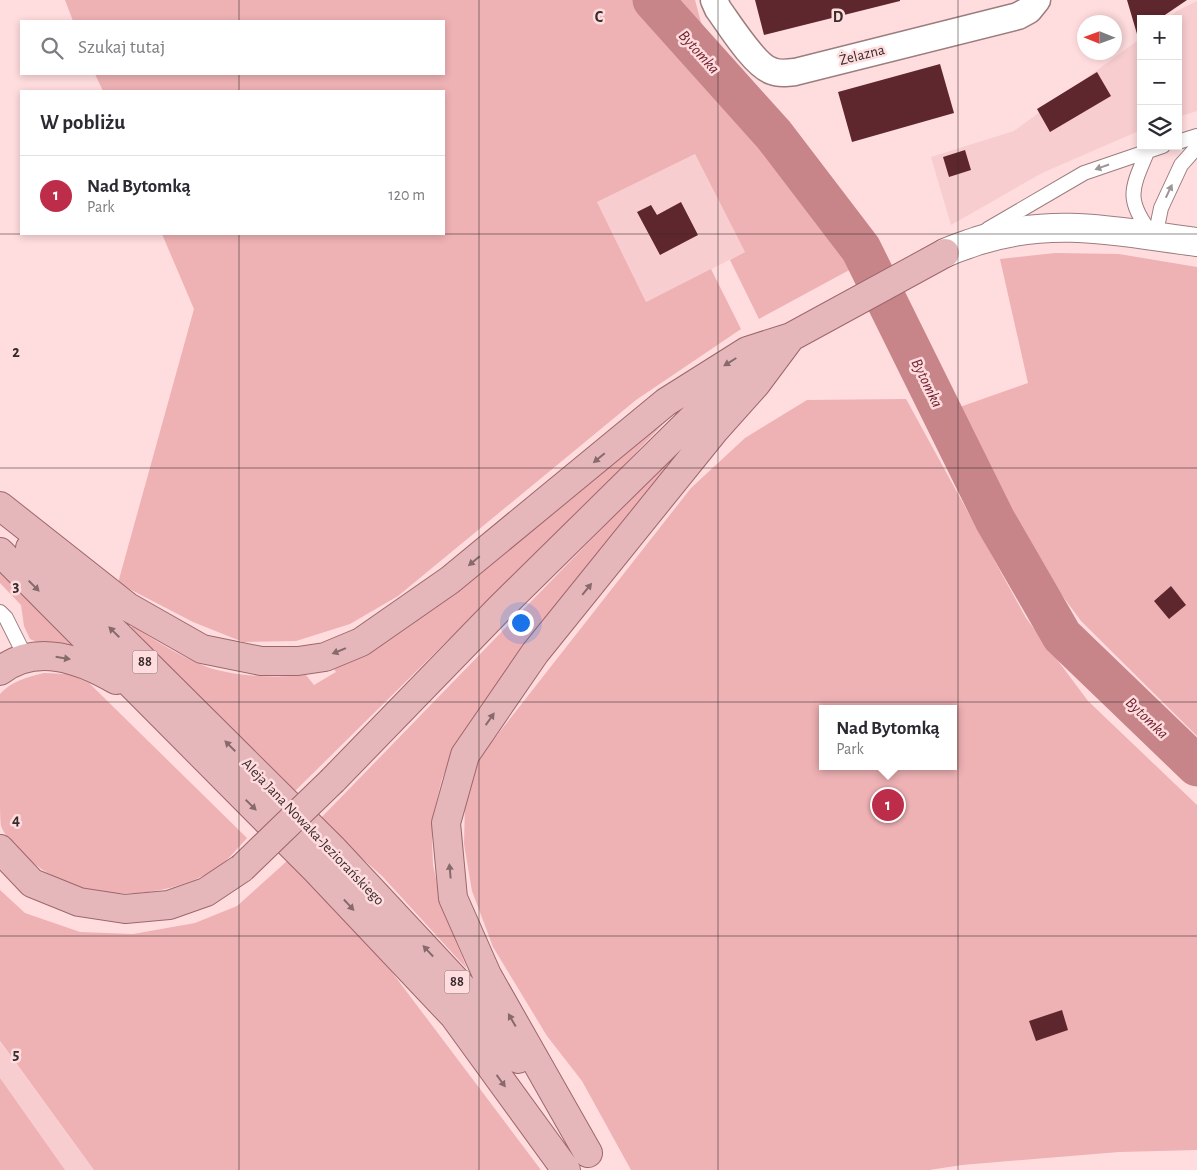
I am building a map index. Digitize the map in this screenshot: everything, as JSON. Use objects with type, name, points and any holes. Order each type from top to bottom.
[{"type":"main road","points":[[0,849],[32,883],[79,902],[126,909],[169,905],[206,892],[242,868],[333,780],[500,608],[697,414],[791,337],[948,252],[999,234],[1046,227],[1091,228],[1197,242]]},
{"type":"main road","points":[[0,506],[128,607],[202,649],[261,661],[298,661],[325,657],[361,642],[450,580],[666,402],[747,351],[791,337]]},
{"type":"main road","points":[[593,1162],[487,976],[453,898],[446,822],[465,755],[535,653],[714,431],[756,384],[791,337]]},
{"type":"main road","name":"Aleja Jana Nowaka-Jeziorańskiego","points":[[0,518],[308,824],[473,999],[593,1162]]},
{"type":"main road","name":"Aleja Jana Nowaka-Jeziorańskiego","points":[[0,552],[316,870],[454,1016],[566,1170]]},
{"type":"main road","points":[[0,671],[26,658],[51,656],[72,659],[103,672],[143,696]]},
{"type":"street","name":"Żelazna","points":[[714,0],[718,9],[758,62],[770,71],[782,73],[795,72],[1018,16],[1029,10],[1037,0]]},
{"type":"lane","points":[[1182,141],[1197,136]]},
{"type":"lane","points":[[1155,237],[1161,208],[1181,164],[1197,147]]},
{"type":"lane","points":[[1148,150],[1135,180],[1133,205],[1141,220],[1155,237]]},
{"type":"lane","points":[[948,252],[1084,173],[1148,150]]},
{"type":"lane","points":[[0,612],[6,618],[26,658]]},
{"type":"shaded area","points":[[65,0],[638,0],[770,141],[853,268],[759,319],[730,260],[745,252],[695,154],[597,202],[646,302],[711,269],[741,329],[636,400],[398,596],[350,624],[296,641],[243,642],[193,622],[118,583],[194,309],[162,235],[445,235],[445,90],[103,90],[95,75],[445,75],[445,20],[73,20]]},
{"type":"shaded area","points":[[668,0],[695,0],[706,41]]},
{"type":"shaded area","points":[[1197,1],[1197,111],[1182,116],[1182,15],[1172,15]]},
{"type":"shaded area","points":[[1137,41],[1137,132],[1042,173],[951,225],[931,157],[1014,131],[1111,60],[1122,60],[1122,52]]},
{"type":"shaded area","points":[[695,154],[745,252],[646,302],[597,202]]},
{"type":"shaded area","points":[[1055,253],[1119,254],[1197,267],[1197,736],[1081,621],[1036,560],[957,408],[1028,383],[1000,259]]},
{"type":"shaded area","points":[[906,399],[1026,618],[1088,701],[1197,805],[1197,1150],[1119,1152],[962,1165],[929,1170],[631,1170],[582,1081],[547,1036],[493,947],[472,891],[464,844],[465,802],[480,757],[691,488],[745,438],[807,400]]},
{"type":"shaded area","points":[[661,421],[666,421],[598,492],[295,791],[129,630],[130,627],[134,627],[193,661],[214,669],[253,676],[306,675],[314,685],[336,672],[334,669],[374,649],[411,625]]},
{"type":"shaded area","points":[[688,443],[470,723],[454,747],[442,779],[434,811],[433,865],[442,907],[467,969],[382,876],[319,820],[684,444]]},
{"type":"shaded area","points":[[0,570],[77,648],[41,644],[30,639],[24,626],[21,605],[0,583]]},
{"type":"shaded area","points":[[44,673],[68,674],[89,683],[247,838],[227,860],[215,870],[192,881],[142,893],[116,893],[91,890],[67,883],[45,871],[14,845],[1,826],[0,694],[15,683]]},
{"type":"shaded area","points":[[287,861],[382,959],[541,1170],[94,1170],[0,1041],[0,890],[25,913],[80,932],[133,934],[195,923],[237,906]]},
{"type":"shaded area","points":[[0,1042],[94,1170],[65,1170],[0,1078]]},
{"type":"shaded area","points":[[0,1078],[65,1170],[0,1170]]},
{"type":"building","points":[[755,0],[900,0],[900,1],[764,35]]},
{"type":"building","points":[[1127,0],[1187,0],[1165,15],[1137,15],[1137,34]]},
{"type":"building","points":[[940,64],[954,113],[852,142],[838,92]]},
{"type":"building","points":[[1097,72],[1111,96],[1050,132],[1037,109]]},
{"type":"building","points":[[965,150],[971,170],[949,177],[943,157]]},
{"type":"building","points":[[681,202],[698,235],[660,255],[637,212],[651,205],[657,215]]},
{"type":"building","points":[[1171,586],[1186,605],[1169,619],[1154,601]]},
{"type":"building","points":[[1062,1010],[1068,1030],[1036,1041],[1029,1021]]},
{"type":"waterway","name":"Bytomka","points":[[653,0],[774,135],[861,249],[995,520],[1062,636],[1197,766]]},
{"type":"place","name":"Nad Bytomką","points":[[888,805]]}]
